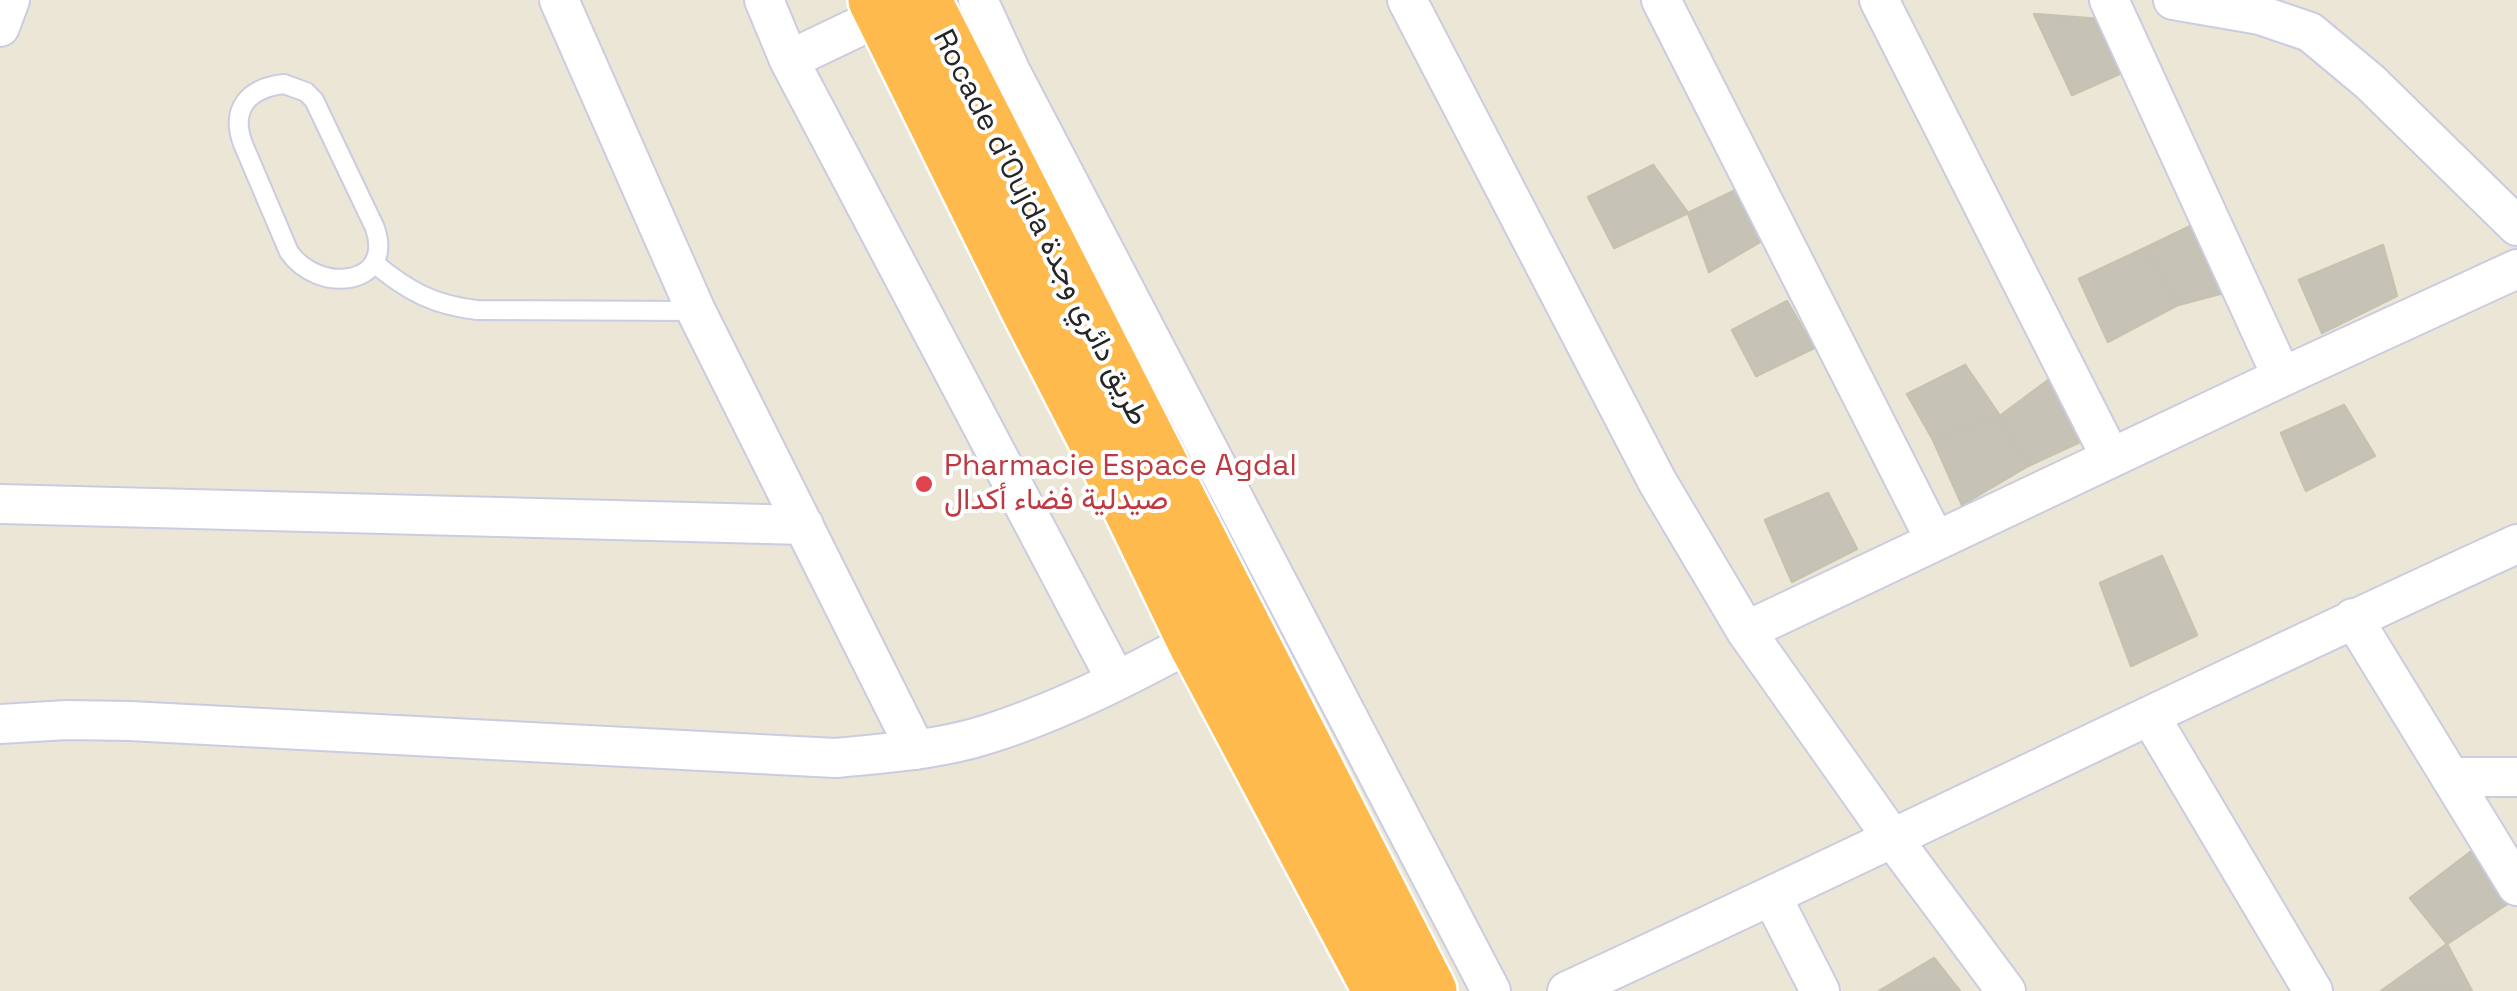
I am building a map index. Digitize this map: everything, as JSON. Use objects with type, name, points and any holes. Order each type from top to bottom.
[{"type":"highway","name":"Rocade d'Oujda طريق دائري وجدة","points":[[894,5],[1217,629],[1429,991]]},
{"type":"highway","name":"Rocade d'Oujda طريق دائري وجدة","points":[[1217,629],[1381,991]]},
{"type":"street","points":[[0,27],[10,0]]},
{"type":"street","points":[[559,0],[696,311],[916,750]]},
{"type":"street","points":[[764,0],[790,60],[1116,680]]},
{"type":"street","points":[[978,0],[1011,72],[1491,991]]},
{"type":"street","points":[[1408,0],[1658,481],[1746,631],[2006,991]]},
{"type":"street","points":[[1661,0],[1935,540]]},
{"type":"street","points":[[1879,0],[2111,458]]},
{"type":"street","points":[[2109,0],[2282,377]]},
{"type":"street","points":[[2173,0],[2260,15],[2310,32],[2370,82],[2517,226]]},
{"type":"street","points":[[790,60],[894,5]]},
{"type":"street","points":[[1746,631],[2517,269]]},
{"type":"street","points":[[0,504],[804,525]]},
{"type":"street","points":[[1567,991],[2517,544]]},
{"type":"street","points":[[2354,618],[2517,886]]},
{"type":"street","points":[[0,724],[130,721],[835,758],[916,750],[986,735],[1043,714],[1217,629]]},
{"type":"street","points":[[2150,716],[2314,991]]},
{"type":"street","points":[[2450,776],[2517,776]]},
{"type":"street","points":[[1772,897],[1820,991]]},
{"type":"lane","points":[[284,84],[306,92],[314,100],[375,228],[379,240],[374,263],[356,277],[327,278],[305,270],[289,252],[238,131],[242,105],[252,96],[284,84]]},
{"type":"lane","points":[[374,263],[415,293],[456,308],[696,311]]},
{"type":"building","points":[[2034,14],[2099,19],[2126,71],[2072,95]]},
{"type":"building","points":[[1653,165],[1688,213],[1614,248],[1588,197]]},
{"type":"building","points":[[1738,189],[1760,242],[1709,272],[1688,213]]},
{"type":"building","points":[[2201,221],[2231,291],[2178,305],[2145,248]]},
{"type":"building","points":[[2383,245],[2397,296],[2322,333],[2299,280]]},
{"type":"building","points":[[2145,248],[2178,305],[2108,342],[2079,279]]},
{"type":"building","points":[[1787,301],[1814,348],[1756,376],[1732,330]]},
{"type":"building","points":[[1965,365],[2000,416],[1933,440],[1907,394]]},
{"type":"building","points":[[2051,378],[2082,441],[2028,466],[2000,416]]},
{"type":"building","points":[[2344,405],[2375,456],[2306,491],[2281,433]]},
{"type":"building","points":[[2000,416],[2028,466],[1962,505],[1933,440]]},
{"type":"building","points":[[1828,493],[1857,549],[1792,582],[1765,520]]},
{"type":"building","points":[[2162,556],[2197,635],[2131,666],[2100,583]]},
{"type":"building","points":[[2477,847],[2510,902],[2447,944],[2410,898]]},
{"type":"building","points":[[2447,944],[2472,991],[2381,991]]},
{"type":"building","points":[[1934,958],[1960,991],[1879,991]]},
{"type":"place","name":"Pharmacie Espace Agdal صيدلية فضاء أكدال","points":[[924,484]]}]
